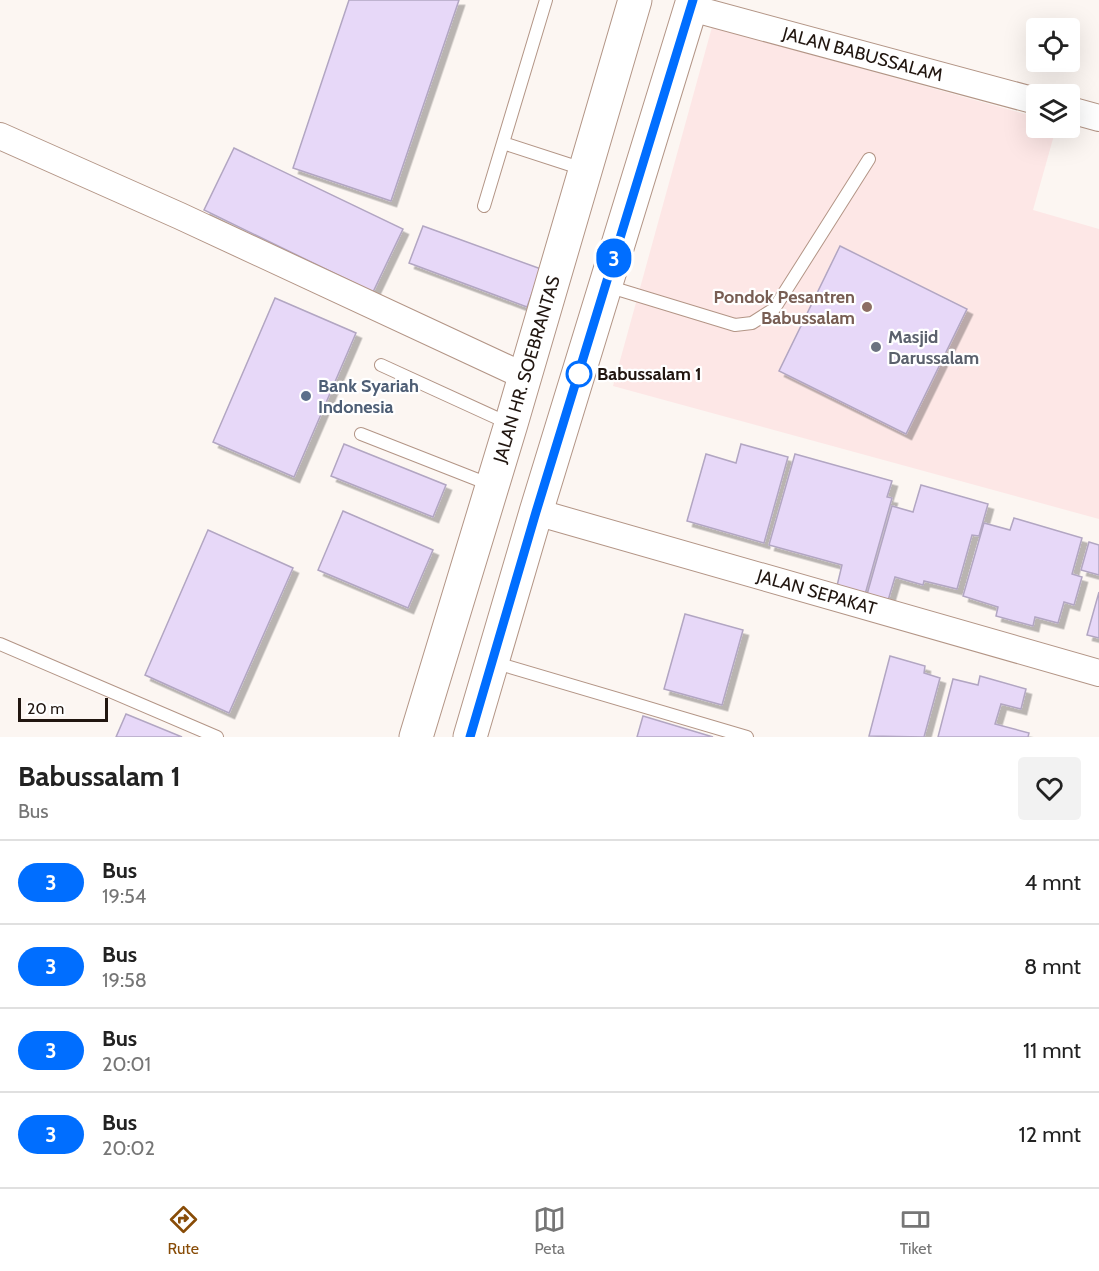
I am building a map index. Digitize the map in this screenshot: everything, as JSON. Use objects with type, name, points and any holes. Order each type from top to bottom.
[{"type":"main road","name":"JALAN HR. SOEBRANTAS","points":[[416,737],[511,424],[635,0]]},
{"type":"main road","points":[[470,737],[536,512],[692,4]]},
{"type":"street","name":"JALAN BABUSSALAM","points":[[692,4],[1026,98]]},
{"type":"street","points":[[1080,113],[1099,118]]},
{"type":"street","points":[[0,136],[180,216],[524,376]]},
{"type":"street","name":"JALAN SEPAKAT","points":[[536,512],[1099,672]]},
{"type":"lane","points":[[484,206],[546,0]]},
{"type":"lane","points":[[503,142],[584,170]]},
{"type":"lane","points":[[606,286],[735,325],[752,323],[774,309],[869,159]]},
{"type":"lane","points":[[381,365],[511,424]]},
{"type":"lane","points":[[361,434],[492,485]]},
{"type":"lane","points":[[0,644],[217,737]]},
{"type":"lane","points":[[492,662],[747,737]]},
{"type":"shaded area","name":"Pondok Pesantren Babussalam","points":[[712,27],[1026,114],[1026,138],[1053,138],[1033,210],[1099,229],[1099,519],[613,386]]},
{"type":"building","points":[[349,0],[459,0],[391,201],[293,168]]},
{"type":"building","points":[[234,148],[403,229],[373,292],[204,210]]},
{"type":"building","points":[[423,226],[541,269],[527,307],[409,263]]},
{"type":"building","points":[[840,246],[967,309],[906,434],[779,371]]},
{"type":"building","points":[[275,298],[356,333],[294,477],[213,442]]},
{"type":"building","points":[[344,444],[446,485],[433,517],[331,476]]},
{"type":"building","points":[[741,444],[788,457],[764,543],[687,521],[706,454],[736,463]]},
{"type":"building","points":[[795,454],[892,481],[887,497],[892,498],[864,598],[836,590],[842,565],[769,545]]},
{"type":"building","points":[[921,485],[988,504],[979,536],[972,535],[957,589],[924,581],[923,585],[895,577],[887,604],[866,598],[892,506],[913,512]]},
{"type":"building","points":[[343,511],[433,550],[408,608],[318,570]]},
{"type":"building","points":[[1014,518],[1082,538],[1072,574],[1082,577],[1074,605],[1064,602],[1058,623],[1035,617],[1033,626],[996,616],[998,607],[963,596],[984,523],[1010,530]]},
{"type":"building","points":[[208,530],[293,568],[229,713],[145,675]]},
{"type":"building","points":[[1089,542],[1099,545],[1099,575],[1081,570]]},
{"type":"building","points":[[1099,592],[1099,638],[1087,635]]},
{"type":"building","points":[[685,614],[743,630],[722,705],[664,689]]},
{"type":"building","points":[[890,656],[925,666],[924,673],[940,678],[924,737],[869,736]]},
{"type":"building","points":[[980,676],[1026,689],[1021,709],[1001,704],[995,724],[1029,733],[1028,737],[938,737],[953,679],[978,685]]},
{"type":"building","points":[[126,714],[182,737],[116,737]]},
{"type":"building","points":[[643,716],[713,737],[637,737]]},
{"type":"bus line","name":"3","points":[[470,737],[536,512],[693,0]]},
{"type":"place","name":"Pondok Pesantren Babussalam","points":[[867,307]]},
{"type":"place","name":"Masjid Darussalam","points":[[876,347]]},
{"type":"place","name":"Babussalam 1","points":[[579,374]]},
{"type":"place","name":"Bank Syariah Indonesia","points":[[306,396]]}]
